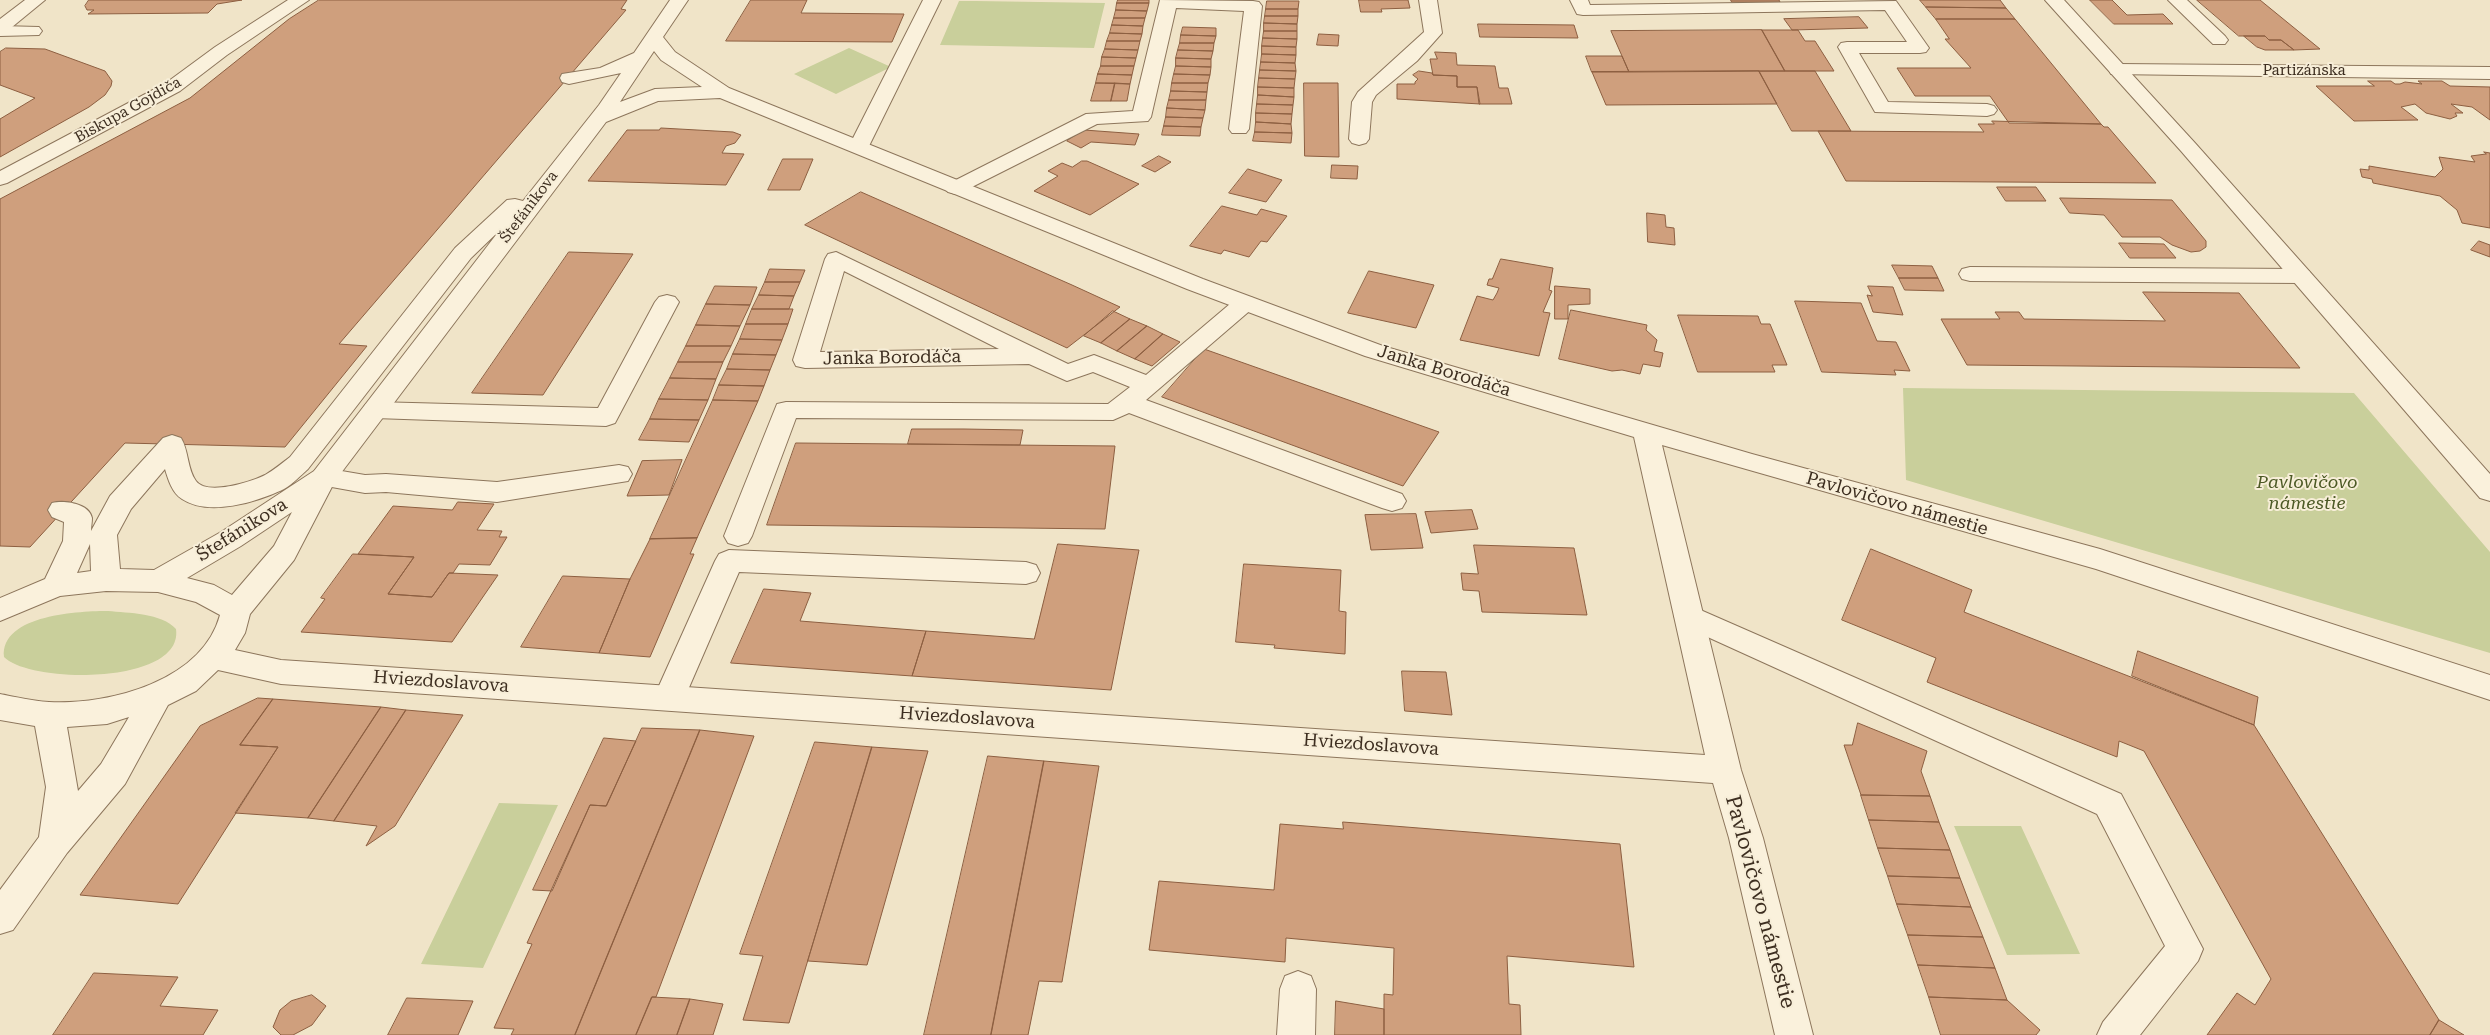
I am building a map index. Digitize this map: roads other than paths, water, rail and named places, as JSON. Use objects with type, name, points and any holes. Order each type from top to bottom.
[{"type":"street","name":"Biskupa Gojdiča","points":[[0,179],[165,92],[221,51],[300,0]]},
{"type":"street","name":"Štefánikova","points":[[0,707],[49,715],[108,711],[157,696],[185,682],[213,657],[230,633],[236,610],[284,553],[324,477],[570,152],[603,113],[679,0]]},
{"type":"street","points":[[859,146],[932,0]]},
{"type":"street","points":[[1359,139],[1362,102],[1368,92],[1410,57],[1432,32],[1428,0]]},
{"type":"street","points":[[1579,0],[1583,10],[1890,6],[1920,48],[1846,47],[1882,108],[1987,110]]},
{"type":"street","points":[[2054,0],[2490,491]]},
{"type":"street","points":[[2177,0],[2219,40]]},
{"type":"street","points":[[0,30],[28,2]]},
{"type":"street","points":[[955,188],[1093,118],[1140,117],[1169,2],[1253,6],[1239,129]]},
{"type":"street","points":[[0,30],[33,31]]},
{"type":"street","points":[[603,113],[600,97],[592,92],[564,83],[623,67],[648,47]]},
{"type":"street","name":"Janka Borodáča","points":[[648,47],[668,56],[722,92],[859,146],[955,188],[1245,303],[1374,351],[1646,432]]},
{"type":"street","name":"Partizánska","points":[[2118,70],[2490,73]]},
{"type":"street","name":"Janka Borodáča","points":[[603,113],[655,95],[722,92]]},
{"type":"street","points":[[106,580],[103,535],[120,503],[172,444],[184,486],[193,495],[211,497],[251,492],[276,481],[299,463],[463,253],[570,152]]},
{"type":"street","name":"Janka Borodáča","points":[[1034,356],[805,360],[836,259],[1034,356],[1067,373],[1094,363],[1149,386]]},
{"type":"street","points":[[1970,274],[2301,276]]},
{"type":"street","points":[[375,410],[606,417],[667,302]]},
{"type":"street","points":[[1120,407],[1149,386],[1245,303]]},
{"type":"street","points":[[738,536],[786,410],[1120,407],[1392,501]]},
{"type":"street","points":[[1646,432],[1725,770]]},
{"type":"street","name":"Pavlovičovo námestie","points":[[1646,432],[2100,560],[2413,661],[2490,688]]},
{"type":"street","points":[[324,477],[365,484],[386,483],[497,492],[619,474]]},
{"type":"street","name":"Štefánikova","points":[[158,581],[231,539],[324,477]]},
{"type":"street","points":[[56,586],[77,541],[78,517],[62,510]]},
{"type":"street","points":[[670,697],[729,561],[1026,573]]},
{"type":"street","name":"Štefánikova","points":[[0,609],[56,586],[106,580],[158,581],[204,593],[236,610]]},
{"type":"street","points":[[1689,616],[2108,804],[2185,950],[2116,1035]]},
{"type":"street","name":"Hviezdoslavova","points":[[213,657],[281,672],[1725,770]]},
{"type":"street","points":[[0,918],[55,842],[113,774],[157,696]]},
{"type":"street","points":[[49,715],[62,788],[55,842]]},
{"type":"street","name":"Pavlovičovo námestie","points":[[1725,770],[1746,838],[1794,1035]]},
{"type":"street","points":[[1296,1035],[1298,989]]}]
